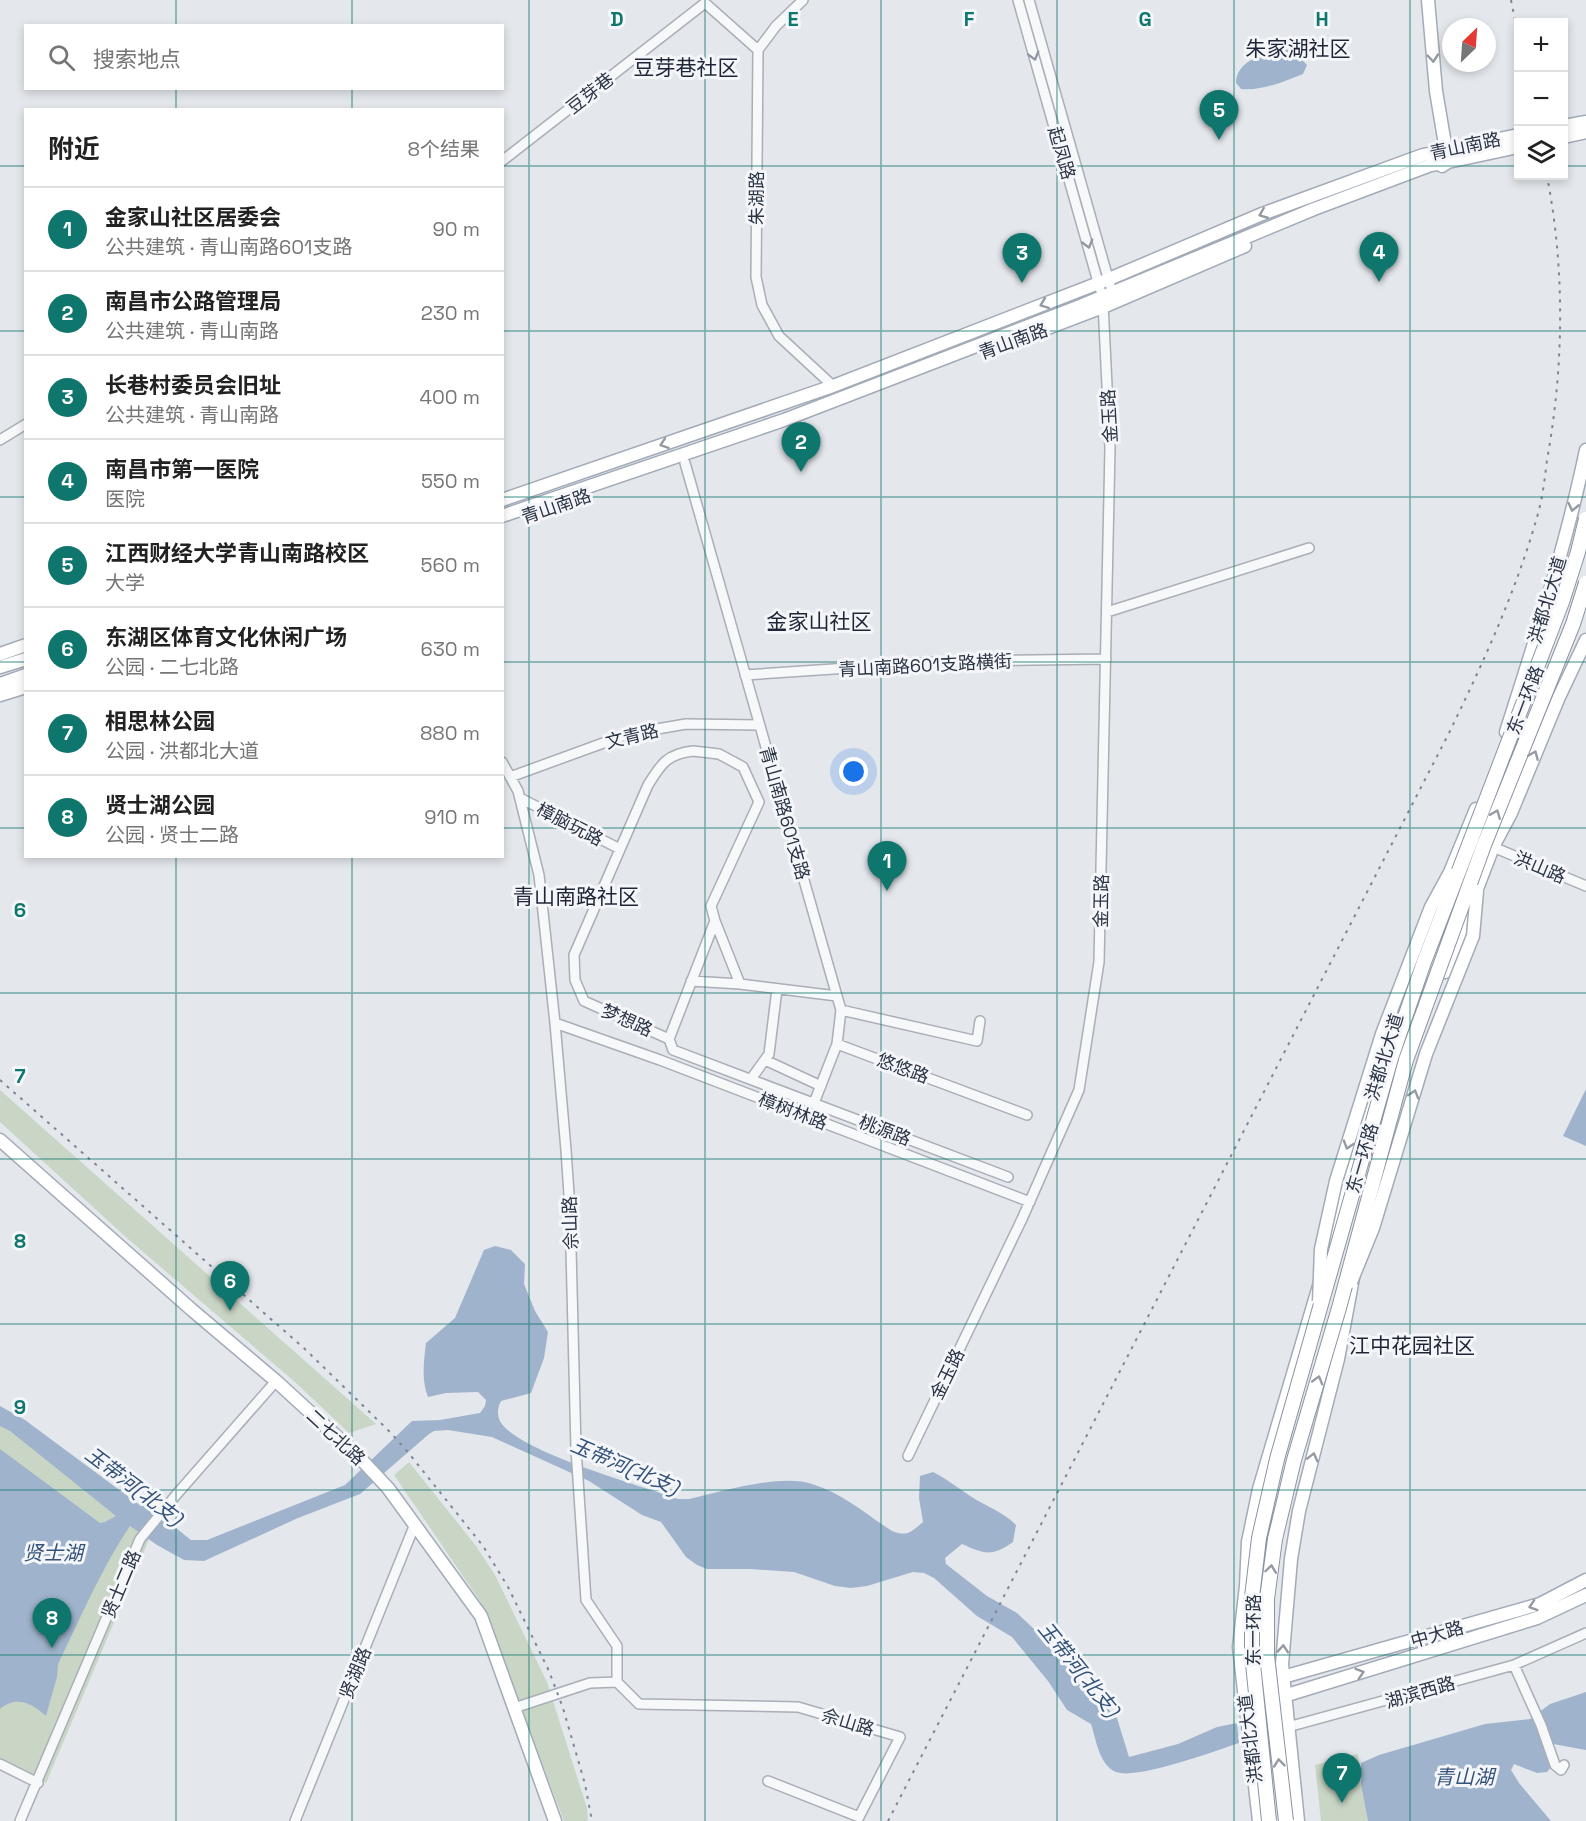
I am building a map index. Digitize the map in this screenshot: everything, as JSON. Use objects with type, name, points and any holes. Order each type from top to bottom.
[{"type":"highway","name":"东一环路","points":[[1269,1821],[1252,1654],[1252,1597],[1259,1538],[1277,1459],[1391,1058],[1424,962],[1562,602],[1586,519]]},
{"type":"highway","name":"东一环路","points":[[1286,1821],[1266,1656],[1267,1599],[1275,1539],[1294,1460],[1339,1308],[1406,1059],[1479,856],[1573,624],[1586,584]]},
{"type":"main road","points":[[1428,0],[1436,91],[1449,162]]},
{"type":"main road","points":[[1568,125],[1586,122]]},
{"type":"main road","points":[[1568,136],[1586,132]]},
{"type":"main road","name":"青山南路","points":[[504,499],[1106,292],[1262,214],[1423,154],[1514,136]]},
{"type":"main road","name":"青山南路","points":[[504,524],[685,463],[1106,292],[1449,162],[1514,148]]},
{"type":"main road","points":[[504,511],[958,350],[1106,292]]},
{"type":"main road","points":[[504,515],[784,420],[1106,292]]},
{"type":"main road","name":"洪都北大道","points":[[1259,1821],[1239,1647],[1248,1542],[1259,1489],[1334,1235],[1384,1047],[1507,728],[1567,532],[1586,450]]},
{"type":"main road","name":"洪都北大道","points":[[1298,1821],[1282,1664],[1291,1559],[1299,1511],[1338,1359],[1356,1264],[1407,1075],[1425,1022],[1493,847],[1511,813],[1538,746],[1586,640]]},
{"type":"main road","points":[[0,654],[24,646]]},
{"type":"main road","points":[[0,668],[24,660]]},
{"type":"main road","points":[[0,684],[24,676]]},
{"type":"main road","points":[[0,695],[24,688]]},
{"type":"main road","points":[[1318,1311],[1321,1249],[1336,1181],[1382,1034],[1431,907],[1449,874]]},
{"type":"main road","points":[[1339,1308],[1372,1228],[1426,1054],[1473,936],[1477,891]]},
{"type":"main road","name":"二七北路","points":[[0,1140],[276,1381],[359,1457],[388,1488],[481,1616],[555,1821]]},
{"type":"main road","name":"中大路","points":[[1283,1677],[1540,1604],[1586,1580]]},
{"type":"main road","name":"中大路","points":[[1284,1696],[1537,1618],[1586,1595]]},
{"type":"street","points":[[758,50],[776,26],[803,0]]},
{"type":"street","name":"起凤路","points":[[1018,0],[1106,292]]},
{"type":"street","name":"起凤路","points":[[1029,0],[1106,292]]},
{"type":"street","name":"豆芽巷","points":[[504,159],[705,3],[758,50]]},
{"type":"street","name":"朱湖路","points":[[758,50],[756,277],[762,305],[779,336],[833,386]]},
{"type":"street","name":"金玉路","points":[[908,1456],[1030,1202],[1079,1090],[1100,962],[1110,448],[1106,292]]},
{"type":"street","points":[[0,440],[24,425]]},
{"type":"street","name":"青山南路601支路","points":[[685,463],[841,1010]]},
{"type":"street","points":[[1107,612],[1309,548]]},
{"type":"street","name":"青山南路601支路横街","points":[[745,675],[952,661],[1106,659]]},
{"type":"street","name":"文青路","points":[[510,777],[628,734],[686,724],[759,725]]},
{"type":"street","name":"梦想路","points":[[693,751],[719,754],[743,767],[759,802],[711,906],[715,921],[669,1039],[584,1001],[575,980],[574,955],[648,785],[660,766],[675,753],[693,751]]},
{"type":"street","name":"佘山路","points":[[504,766],[520,798],[539,875],[555,1023],[570,1209],[576,1449],[586,1600],[617,1646],[617,1682],[639,1704],[798,1707],[900,1737],[859,1817],[768,1781]]},
{"type":"street","name":"樟脑玩路","points":[[520,798],[620,849]]},
{"type":"street","name":"洪山路","points":[[1493,847],[1586,886]]},
{"type":"street","points":[[715,921],[740,984]]},
{"type":"street","points":[[691,981],[740,984],[837,996]]},
{"type":"street","points":[[751,1079],[769,1054],[777,989]]},
{"type":"street","points":[[814,1103],[837,1044],[841,1010],[977,1041],[980,1021]]},
{"type":"street","name":"樟树林路","points":[[555,1023],[660,1060],[1030,1202]]},
{"type":"street","points":[[660,1060],[669,1039]]},
{"type":"street","name":"桃源路","points":[[669,1039],[673,1050],[1008,1177]]},
{"type":"street","name":"悠悠路","points":[[837,1044],[1027,1115]]},
{"type":"street","points":[[765,1060],[821,1086]]},
{"type":"street","name":"贤士二路","points":[[20,1821],[140,1539],[276,1381]]},
{"type":"street","name":"贤湖路","points":[[297,1821],[416,1526]]},
{"type":"street","name":"湖滨西路","points":[[1250,1738],[1514,1665],[1586,1634]]},
{"type":"street","points":[[1514,1665],[1559,1765]]},
{"type":"street","points":[[514,1708],[590,1683],[617,1682]]},
{"type":"street","points":[[0,1764],[38,1783]]},
{"type":"green space","points":[[0,1090],[376,1424],[349,1433],[295,1382],[128,1239],[0,1122]]},
{"type":"green space","points":[[0,1425],[11,1429],[151,1535],[46,1783],[0,1760]]},
{"type":"green space","points":[[409,1462],[476,1546],[495,1575],[547,1682],[587,1808],[588,1821],[564,1821],[480,1601],[394,1475]]},
{"type":"green space","points":[[1358,1754],[1368,1821],[1321,1821],[1315,1765]]},
{"type":"water","points":[[1283,48],[1297,54],[1307,65],[1303,74],[1265,87],[1241,89],[1236,83],[1241,68],[1246,63]]},
{"type":"water","points":[[1586,1089],[1586,1146],[1563,1136]]},
{"type":"water","name":"贤士湖","points":[[495,1246],[511,1250],[525,1264],[524,1284],[535,1311],[548,1332],[544,1358],[531,1393],[500,1403],[499,1419],[509,1431],[552,1455],[678,1499],[689,1499],[768,1482],[799,1481],[812,1484],[834,1493],[892,1531],[902,1534],[912,1531],[923,1522],[919,1498],[920,1476],[933,1472],[1016,1525],[1013,1542],[1006,1547],[993,1552],[982,1552],[962,1544],[945,1558],[946,1564],[987,1596],[1017,1613],[1034,1629],[1061,1661],[1117,1718],[1129,1757],[1178,1744],[1217,1727],[1237,1723],[1239,1743],[1158,1768],[1141,1772],[1116,1772],[1110,1769],[1102,1758],[1091,1724],[1067,1710],[1048,1681],[1012,1637],[977,1616],[934,1578],[924,1573],[913,1572],[867,1586],[851,1588],[835,1586],[794,1572],[707,1569],[686,1557],[661,1522],[642,1515],[589,1481],[492,1437],[448,1430],[434,1431],[429,1434],[360,1494],[298,1518],[204,1561],[184,1560],[130,1526],[101,1576],[58,1664],[57,1677],[46,1716],[24,1702],[12,1702],[0,1709],[0,1449],[100,1523],[116,1516],[10,1431],[0,1426],[0,1406],[25,1420],[141,1506],[148,1506],[191,1540],[207,1540],[345,1485],[412,1421],[440,1420],[480,1413],[486,1400],[478,1392],[446,1393],[428,1397],[424,1377],[424,1356],[426,1343],[455,1318],[484,1250]]},
{"type":"water","name":"青山湖","points":[[1586,1692],[1586,1750],[1553,1744],[1548,1749],[1551,1767],[1547,1772],[1537,1773],[1514,1764],[1511,1770],[1551,1821],[1368,1821],[1361,1785],[1361,1763],[1379,1755],[1485,1724],[1530,1719],[1550,1704]]},
{"type":"railway","points":[[1511,0],[1515,18]]},
{"type":"railway","points":[[888,1821],[1449,733],[1511,595],[1531,539],[1540,504],[1557,389],[1559,282],[1557,246],[1548,180]]},
{"type":"railway","points":[[0,1080],[306,1350],[392,1434],[483,1546],[508,1587],[549,1671],[563,1708],[585,1784],[592,1821]]},
{"type":"place","name":"江西财经大学青山南路校区","points":[[1219,140]]},
{"type":"place","name":"南昌市第一医院","points":[[1379,282]]},
{"type":"place","name":"长巷村委员会旧址","points":[[1022,283]]},
{"type":"place","name":"南昌市公路管理局","points":[[801,472]]},
{"type":"place","name":"金家山社区居委会","points":[[887,891]]},
{"type":"place","name":"东湖区体育文化休闲广场","points":[[230,1311]]},
{"type":"place","name":"贤士湖公园","points":[[52,1648]]},
{"type":"place","name":"相思林公园","points":[[1342,1803]]},
{"type":"district","name":"朱家湖社区","points":[[1298,48]]},
{"type":"district","name":"豆芽巷社区","points":[[686,67]]},
{"type":"district","name":"金家山社区","points":[[819,621]]},
{"type":"district","name":"青山南路社区","points":[[576,896]]},
{"type":"district","name":"江中花园社区","points":[[1412,1345]]},
{"type":"water label","name":"玉带河(北支)","points":[[625,1466]]},
{"type":"water label","name":"玉带河(北支)","points":[[134,1486]]},
{"type":"water label","name":"玉带河(北支)","points":[[1079,1669]]}]
